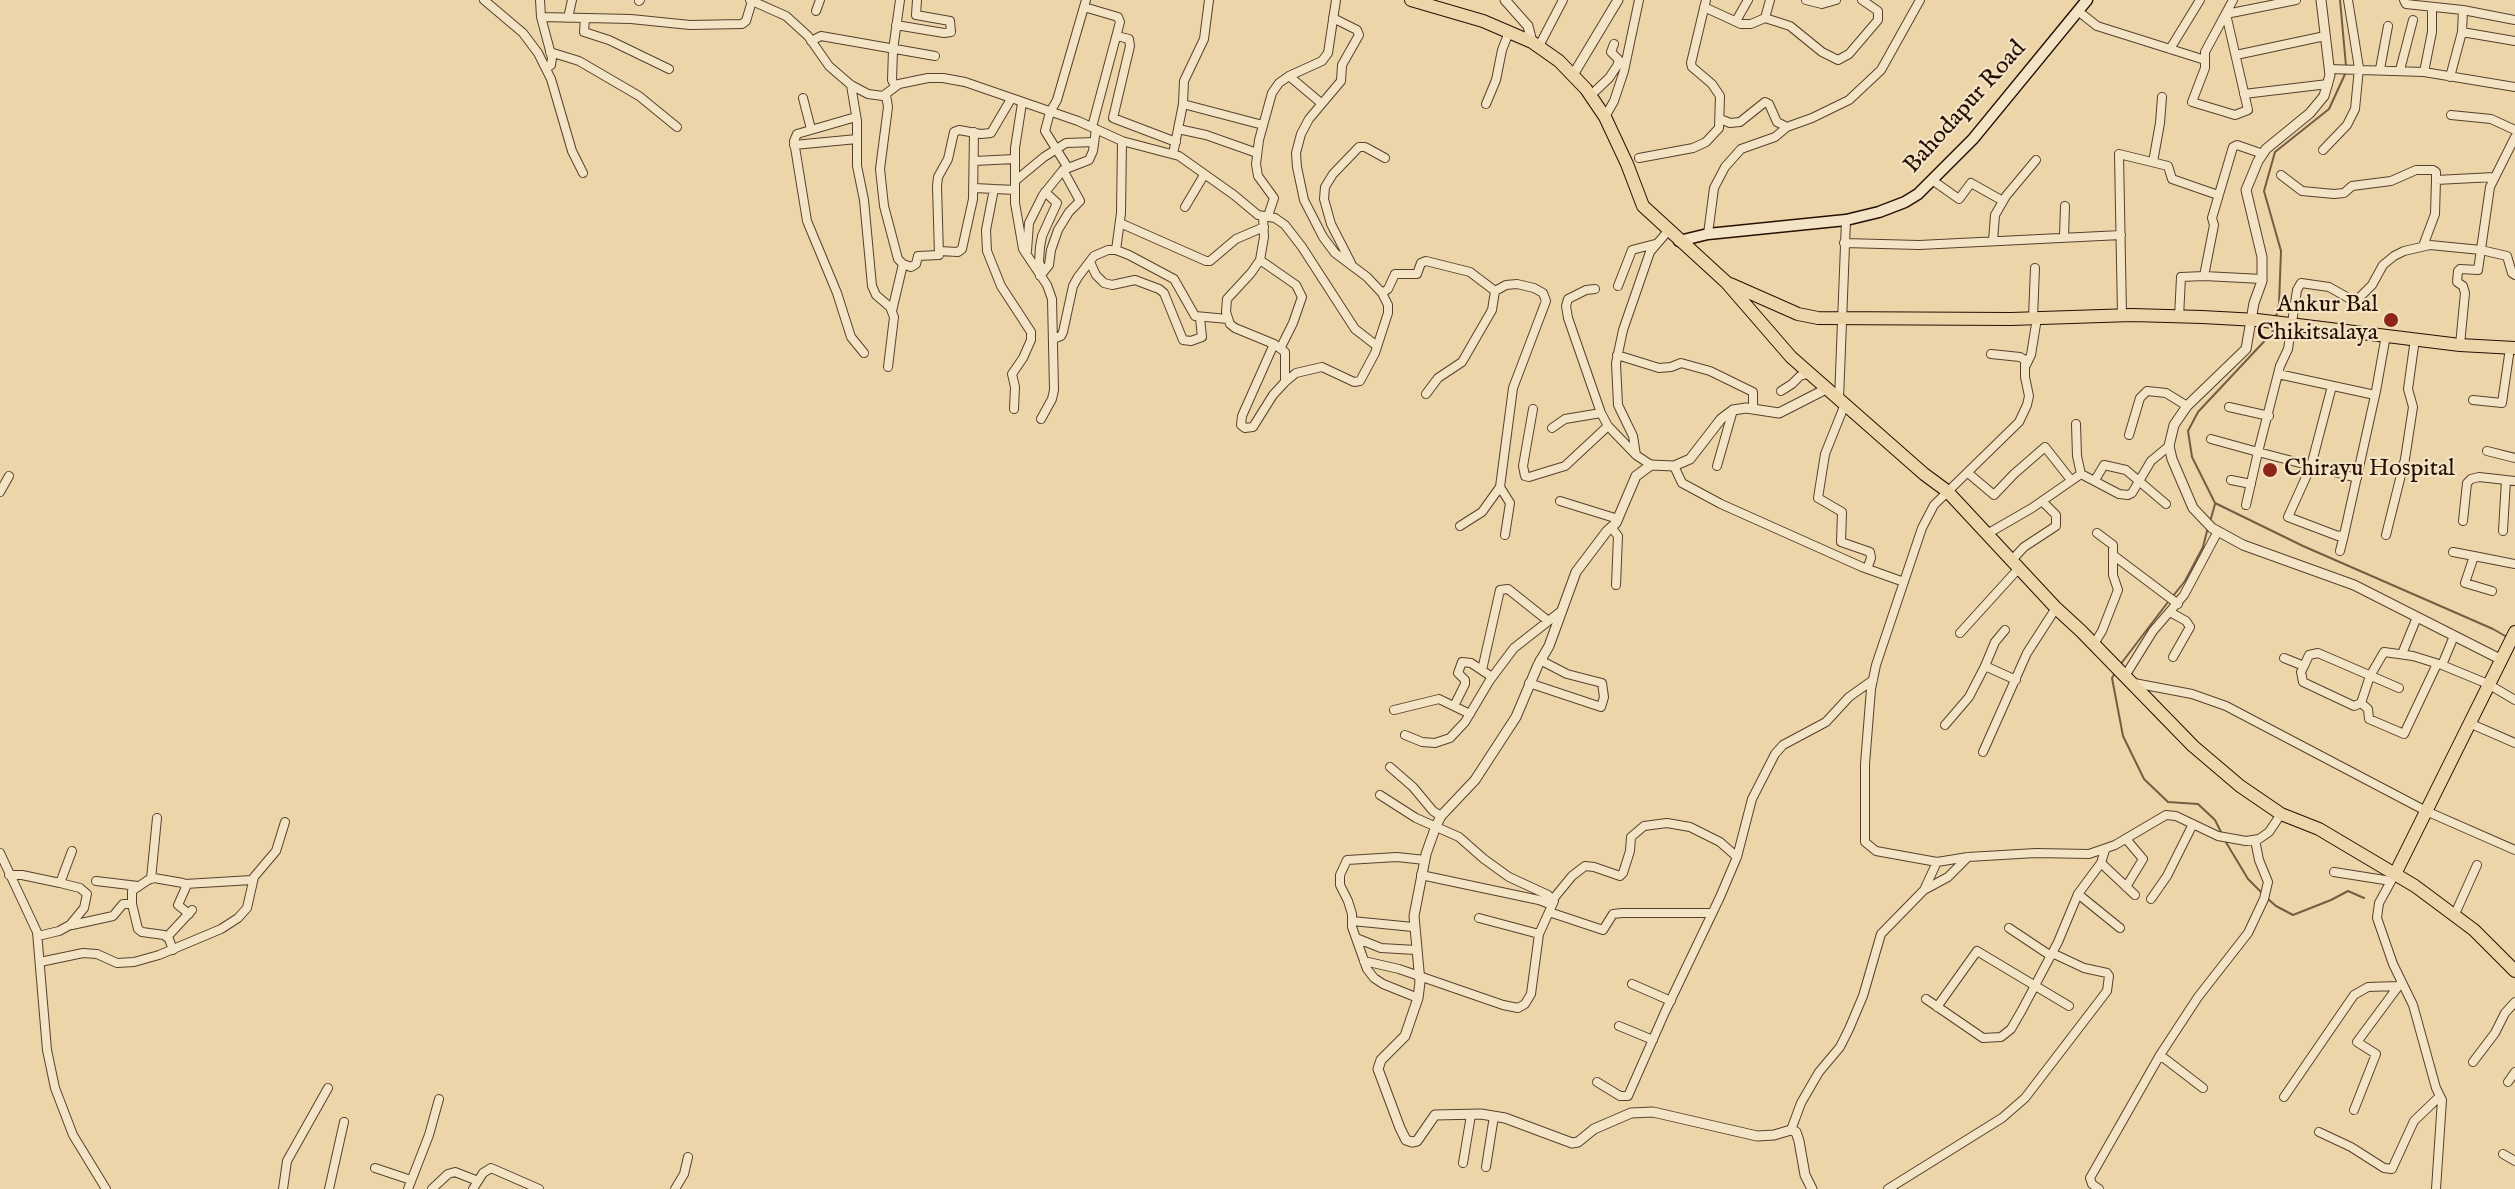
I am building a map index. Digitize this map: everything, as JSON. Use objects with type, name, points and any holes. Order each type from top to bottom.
[{"type":"main road","points":[[1411,0],[1484,21],[1535,44],[1559,61],[1573,75],[1605,117],[1627,164],[1639,200],[1668,231],[1726,282],[1791,357],[1924,474],[1947,491],[2056,608],[2193,746],[2240,786],[2281,814],[2319,829],[2455,914],[2515,971]]},
{"type":"main road","name":"Bahodapur Road","points":[[1679,241],[1708,234],[1846,220],[1879,212],[1905,202],[1918,194],[1973,139],[2087,0]]},
{"type":"main road","points":[[1726,282],[1798,314],[1818,318],[2035,318],[2122,315],[2254,320],[2460,345],[2513,348]]},
{"type":"main road","points":[[2393,877],[2515,634]]},
{"type":"street","points":[[484,0],[523,33],[546,68],[572,151],[583,173]]},
{"type":"street","points":[[540,0],[541,17],[552,62],[546,68]]},
{"type":"street","points":[[568,18],[572,0]]},
{"type":"street","points":[[816,11],[820,0]]},
{"type":"street","points":[[895,86],[892,80],[893,50],[900,0]]},
{"type":"street","points":[[896,25],[944,33],[951,32],[950,21],[916,15],[917,0]]},
{"type":"street","points":[[1173,154],[1184,81],[1204,39],[1209,0]]},
{"type":"street","points":[[1285,382],[1286,351],[1235,328],[1226,312],[1227,299],[1260,260],[1265,217],[1274,198],[1258,176],[1257,153],[1272,93],[1279,83],[1289,76],[1319,64],[1328,53],[1336,0]]},
{"type":"street","points":[[1505,0],[1528,26],[1535,44]]},
{"type":"street","points":[[1535,44],[1563,0]]},
{"type":"street","points":[[1573,75],[1618,0]]},
{"type":"street","points":[[1605,117],[1614,101],[1624,71],[1640,0]]},
{"type":"street","points":[[1736,21],[1748,0]]},
{"type":"street","points":[[1765,18],[1770,0]]},
{"type":"street","points":[[1806,0],[1822,4],[1836,0]]},
{"type":"street","points":[[1639,158],[1688,149],[1701,144],[1717,130],[1720,119],[1718,92],[1692,67],[1691,63],[1705,4],[1736,21],[1751,24],[1765,18],[1790,26],[1822,52],[1839,60],[1849,54],[1878,20],[1878,11],[1862,0]]},
{"type":"street","points":[[1708,234],[1714,188],[1725,167],[1741,149],[1775,137],[1787,127],[1849,100],[1870,83],[1889,58],[1920,0]]},
{"type":"street","points":[[2170,49],[2200,0]]},
{"type":"street","points":[[2226,14],[2248,110],[2235,115],[2192,102],[2205,69],[2205,52],[2233,0]]},
{"type":"street","points":[[2226,14],[2296,0]]},
{"type":"street","points":[[2320,0],[2332,69],[2324,96],[2310,113],[2263,154],[2246,190],[2260,246],[2262,279],[2246,349],[2187,406],[2174,425],[2169,446],[2187,497],[2212,527],[2242,545],[2354,585],[2454,636],[2504,656]]},
{"type":"street","points":[[2323,150],[2351,119],[2355,109],[2357,69],[2348,0]]},
{"type":"street","points":[[2404,0],[2406,4],[2432,7],[2451,4],[2463,10],[2515,20]]},
{"type":"street","points":[[541,17],[631,19],[690,25],[742,24],[746,21],[751,1],[786,16],[811,41],[829,66],[851,85],[868,94],[886,95],[895,86],[905,82],[943,78],[980,86],[1094,128],[1118,140],[1173,154],[1265,217],[1285,225],[1302,247],[1355,329],[1377,346]]},
{"type":"street","points":[[1027,254],[1029,223],[1045,192],[1065,169],[1089,160],[1094,142],[1094,128],[1120,22],[1118,17],[1085,3],[1057,100],[1050,112],[1045,131],[1056,149],[1065,169],[1080,201],[1069,212],[1058,230],[1049,265],[1042,274]]},
{"type":"street","points":[[2424,72],[2432,32],[2432,7]]},
{"type":"street","points":[[2078,10],[2097,26],[2205,60]]},
{"type":"street","points":[[2451,77],[2462,32],[2463,10]]},
{"type":"street","points":[[585,18],[584,32],[609,40],[669,69]]},
{"type":"street","points":[[1260,260],[1296,285],[1302,297],[1293,323],[1278,346],[1242,416],[1241,424],[1245,428],[1253,427],[1285,382],[1296,373],[1322,367],[1357,382],[1363,377],[1377,346],[1388,313],[1388,305],[1382,293],[1351,264],[1335,253],[1323,237],[1304,200],[1297,167],[1297,143],[1309,118],[1341,81],[1342,64],[1359,35],[1357,30],[1333,18]]},
{"type":"street","points":[[2400,70],[2413,20]]},
{"type":"street","points":[[2380,69],[2388,26]]},
{"type":"street","points":[[1486,104],[1496,80],[1502,50],[1509,32]]},
{"type":"street","points":[[2462,32],[2515,42]]},
{"type":"street","points":[[811,41],[821,36],[935,56]]},
{"type":"street","points":[[1117,36],[1130,41],[1124,75],[1112,114],[1113,118],[1176,142]]},
{"type":"street","points":[[2236,55],[2325,36]]},
{"type":"street","points":[[1590,96],[1609,78],[1617,66],[1618,60],[1611,52],[1614,44]]},
{"type":"street","points":[[550,52],[579,61],[639,96],[677,127]]},
{"type":"street","points":[[2332,69],[2424,72],[2515,87]]},
{"type":"street","points":[[1107,71],[1124,75]]},
{"type":"street","points":[[1289,76],[1321,103]]},
{"type":"street","points":[[2244,94],[2328,84]]},
{"type":"street","points":[[851,85],[856,117],[857,166],[866,209],[872,286],[876,295],[892,311]]},
{"type":"street","points":[[886,95],[888,107],[880,169],[884,206],[896,255],[903,264],[914,266],[918,256],[936,256],[939,251],[938,177],[946,165],[954,132],[959,130],[981,134],[993,130],[1011,99]]},
{"type":"street","points":[[2153,162],[2162,97]]},
{"type":"street","points":[[803,98],[811,129]]},
{"type":"street","points":[[1022,102],[1017,124],[1015,190],[1021,238],[1027,254],[1042,274]]},
{"type":"street","points":[[1720,119],[1730,123],[1740,122],[1766,102],[1777,122],[1787,127]]},
{"type":"street","points":[[1182,104],[1263,125]]},
{"type":"street","points":[[2451,115],[2491,119],[2515,130]]},
{"type":"street","points":[[856,117],[797,134],[794,137],[794,146],[807,221],[837,293],[851,337],[864,353]]},
{"type":"street","points":[[1116,250],[1120,223],[1119,122]]},
{"type":"street","points":[[1178,129],[1206,135],[1257,153]]},
{"type":"street","points":[[939,251],[958,252],[962,249],[972,211],[974,132]]},
{"type":"street","points":[[1148,149],[1152,133]]},
{"type":"street","points":[[2460,345],[2465,293],[2463,286],[2457,282],[2458,271],[2460,269],[2478,270],[2490,187],[2515,137]]},
{"type":"street","points":[[794,146],[857,139]]},
{"type":"street","points":[[1015,181],[1056,149],[1070,142],[1094,142]]},
{"type":"street","points":[[2204,276],[2214,225],[2212,218],[2235,145],[2263,154]]},
{"type":"street","points":[[1351,264],[1331,224],[1324,199],[1325,187],[1333,174],[1359,147],[1365,147],[1385,158]]},
{"type":"street","points":[[2122,315],[2118,156],[2121,153],[2170,166],[2172,179],[2218,195]]},
{"type":"street","points":[[974,161],[1015,159]]},
{"type":"street","points":[[1993,241],[1995,215],[2003,201],[2036,160]]},
{"type":"street","points":[[2281,174],[2302,191],[2334,194],[2344,193],[2352,186],[2391,181],[2416,170],[2433,170],[2436,172],[2435,214],[2423,246]]},
{"type":"street","points":[[1185,207],[1204,175]]},
{"type":"street","points":[[2436,180],[2494,177]]},
{"type":"street","points":[[1932,180],[1959,200],[1971,183],[2003,201]]},
{"type":"street","points":[[974,188],[1015,190]]},
{"type":"street","points":[[994,189],[986,230],[987,251],[1001,286],[1031,332],[1031,340],[1023,358],[1012,374],[1015,387],[1014,409]]},
{"type":"street","points":[[1041,418],[1052,399],[1054,390],[1052,299],[1039,262],[1042,236],[1057,203],[1045,192]]},
{"type":"street","points":[[2064,237],[2065,206]]},
{"type":"street","points":[[1846,220],[1842,318],[1842,402],[1825,454],[1818,498],[1842,512],[1841,542],[1870,552],[1871,558],[1867,569]]},
{"type":"street","points":[[1120,223],[1206,261],[1236,239],[1263,227]]},
{"type":"street","points":[[1636,455],[1633,436],[1618,405],[1615,371],[1617,355],[1636,288],[1655,244],[1668,231]]},
{"type":"street","points":[[1844,243],[1919,245],[2121,235]]},
{"type":"street","points":[[1618,286],[1632,250],[1655,244]]},
{"type":"street","points":[[2246,505],[2278,374],[2288,349],[2290,324],[2297,290],[2301,283],[2329,287],[2348,298],[2357,300],[2372,285],[2384,265],[2404,251],[2441,244],[2507,256],[2512,273],[2515,275]]},
{"type":"street","points":[[1053,339],[1061,336],[1063,332],[1073,286],[1090,262],[1101,252],[1116,250],[1179,283],[1193,313],[1200,318],[1228,319]]},
{"type":"street","points":[[1382,293],[1388,289],[1395,274],[1417,273],[1421,263],[1426,261],[1470,272],[1495,291]]},
{"type":"street","points":[[1090,262],[1096,275],[1104,283],[1112,285],[1135,280],[1160,289],[1164,293],[1183,340],[1191,341],[1202,337],[1200,318]]},
{"type":"street","points":[[888,367],[892,311],[903,264]]},
{"type":"street","points":[[2026,365],[2031,355],[2035,318],[2035,268]]},
{"type":"street","points":[[2179,317],[2181,277],[2262,279]]},
{"type":"street","points":[[1460,526],[1482,512],[1500,487],[1513,388],[1546,296],[1534,288],[1517,284],[1506,285],[1495,291]]},
{"type":"street","points":[[1595,289],[1572,296],[1568,299],[1566,306],[1601,413],[1608,426],[1636,455],[1651,465],[1674,466],[1695,455],[1721,419],[1733,410],[1753,409],[1779,413],[1828,388]]},
{"type":"street","points":[[1426,394],[1438,378],[1462,362],[1492,310],[1495,291]]},
{"type":"street","points":[[2340,551],[2376,395],[2386,335]]},
{"type":"street","points":[[2386,535],[2405,459],[2413,407],[2408,390],[2415,339]]},
{"type":"street","points":[[2473,400],[2502,403],[2513,348]]},
{"type":"street","points":[[1991,354],[2024,358],[2029,396],[2023,415],[2012,429],[1947,491],[1926,518],[1876,665],[1873,680],[1865,764],[1864,838],[1870,848],[1937,862],[1968,857],[2036,853],[2089,854],[2105,850],[2166,815],[2176,816],[2224,837],[2246,841],[2255,840],[2269,832],[2281,814]]},
{"type":"street","points":[[1617,355],[1659,368],[1681,363],[1710,371],[1753,392],[1753,409]]},
{"type":"street","points":[[1781,391],[1800,376],[1810,373]]},
{"type":"street","points":[[2278,374],[2376,395]]},
{"type":"street","points":[[2332,386],[2311,466],[2289,517],[2334,535],[2344,535]]},
{"type":"street","points":[[2129,435],[2140,398],[2147,391],[2159,390],[2187,406]]},
{"type":"street","points":[[2229,407],[2269,416]]},
{"type":"street","points":[[1533,409],[1522,466],[1525,476],[1529,477],[1564,466],[1608,426]]},
{"type":"street","points":[[1717,466],[1733,410]]},
{"type":"street","points":[[1552,428],[1565,419],[1601,413]]},
{"type":"street","points":[[2076,424],[2077,456],[2081,474]]},
{"type":"street","points":[[2211,439],[2356,478]]},
{"type":"street","points":[[2081,474],[2123,495],[2132,493],[2156,454],[2169,446]]},
{"type":"street","points":[[1968,473],[1994,495],[2045,447],[2071,480]]},
{"type":"street","points":[[2487,451],[2515,458]]},
{"type":"street","points":[[2095,480],[2102,467],[2108,464],[2126,470],[2166,504]]},
{"type":"street","points":[[1651,465],[1636,476],[1618,519],[1576,572],[1549,646],[1529,683],[1516,717],[1500,745],[1475,780],[1441,816],[1436,826],[1425,860],[1413,927],[1420,976],[1418,998],[1405,1036],[1379,1064],[1400,1128],[1406,1140],[1412,1142],[1417,1141],[1435,1115],[1494,1116],[1515,1120],[1572,1143],[1578,1142],[1594,1129],[1631,1113],[1653,1112],[1757,1136],[1774,1135],[1791,1130],[1796,1132],[1805,1175],[1812,1189]]},
{"type":"street","points":[[1674,466],[1682,483],[1721,504],[1867,569],[1904,582]]},
{"type":"street","points":[[1987,534],[2081,474]]},
{"type":"street","points":[[0,492],[9,476]]},
{"type":"street","points":[[2463,521],[2469,481],[2479,477],[2511,481],[2503,531]]},
{"type":"street","points":[[2231,480],[2251,484]]},
{"type":"street","points":[[1500,487],[1510,503],[1505,535]]},
{"type":"street","points":[[1560,501],[1618,519]]},
{"type":"street","points":[[1960,633],[2015,564],[2024,547],[2056,526],[2056,515],[2042,501]]},
{"type":"street","points":[[1611,527],[1618,536],[1616,585]]},
{"type":"street","points":[[2212,527],[2178,604],[2153,631],[2127,677],[2192,694],[2226,706],[2426,811],[2515,850]]},
{"type":"street","points":[[2094,644],[2118,590],[2113,575],[2113,555],[2110,542],[2097,533]]},
{"type":"street","points":[[2453,552],[2515,564]]},
{"type":"street","points":[[2113,555],[2178,604]]},
{"type":"street","points":[[2474,556],[2465,583],[2492,591]]},
{"type":"street","points":[[1482,670],[1500,590],[1508,589],[1547,620]]},
{"type":"street","points":[[1983,752],[2027,654],[2056,608]]},
{"type":"street","points":[[1406,735],[1422,742],[1444,741],[1450,738],[1470,714],[1492,677],[1514,648],[1560,612]]},
{"type":"street","points":[[2170,612],[2186,621],[2190,627],[2173,657]]},
{"type":"street","points":[[2403,654],[2417,617]]},
{"type":"street","points":[[1945,725],[1969,697],[1995,642],[2005,630]]},
{"type":"street","points":[[2361,703],[2368,709],[2369,719],[2404,734],[2454,636]]},
{"type":"street","points":[[2399,688],[2370,676],[2318,653],[2309,655],[2301,672],[2303,682],[2354,706],[2361,703],[2370,676],[2384,652],[2403,654],[2440,665],[2488,684],[2515,700]]},
{"type":"street","points":[[2284,658],[2304,666]]},
{"type":"street","points":[[1529,683],[1601,707],[1604,697],[1602,683],[1567,674],[1540,660]]},
{"type":"street","points":[[1454,706],[1465,684],[1465,680],[1458,673],[1461,664],[1467,662],[1492,677]]},
{"type":"street","points":[[1985,666],[2016,680]]},
{"type":"street","points":[[1596,1082],[1620,1096],[1628,1096],[1737,857],[1752,799],[1774,754],[1783,745],[1826,722],[1849,697],[1873,680]]},
{"type":"street","points":[[1394,710],[1433,699],[1444,700],[1470,714]]},
{"type":"street","points":[[2469,723],[2515,743]]},
{"type":"street","points":[[1390,767],[1413,787],[1433,811],[1441,816]]},
{"type":"street","points":[[1380,795],[1409,814],[1460,837],[1484,860],[1552,905]]},
{"type":"street","points":[[151,879],[157,818]]},
{"type":"street","points":[[40,962],[83,952],[124,963],[172,950],[214,933],[243,913],[249,902],[252,880],[256,872],[276,851],[285,822]]},
{"type":"street","points":[[1364,961],[1420,976],[1503,1005],[1518,1008],[1525,1004],[1531,994],[1539,934],[1552,905],[1572,876],[1585,866],[1620,876],[1630,851],[1631,837],[1644,826],[1668,822],[1690,827],[1720,842],[1737,857]]},
{"type":"street","points":[[2151,899],[2167,876],[2193,824]]},
{"type":"street","points":[[2126,839],[2143,859],[2126,887]]},
{"type":"street","points":[[2099,1189],[2092,1184],[2090,1178],[2160,1055],[2198,997],[2248,933],[2265,896],[2266,875],[2259,860],[2255,840]]},
{"type":"street","points":[[1926,999],[1983,1038],[2001,1037],[2011,1029],[2051,954],[2078,894],[2101,863],[2105,850]]},
{"type":"street","points":[[60,883],[72,851]]},
{"type":"street","points":[[0,853],[38,936],[46,1050],[55,1088],[74,1135],[106,1189]]},
{"type":"street","points":[[1418,998],[1374,978],[1364,961],[1356,938],[1352,914],[1340,885],[1340,875],[1347,860],[1397,857],[1425,860]]},
{"type":"street","points":[[1791,1130],[1801,1103],[1819,1072],[1840,1047],[1849,1029],[1863,996],[1881,934],[1924,890],[1948,877],[1968,857]]},
{"type":"street","points":[[1924,890],[1937,862]]},
{"type":"street","points":[[2101,863],[2135,895]]},
{"type":"street","points":[[2455,914],[2477,865]]},
{"type":"street","points":[[2334,872],[2393,877],[2379,903],[2377,918],[2400,984],[2413,1005],[2442,1100],[2436,1189]]},
{"type":"street","points":[[9,875],[22,875],[80,888],[87,894],[84,908],[70,925]]},
{"type":"street","points":[[1422,875],[1539,900],[1603,930],[1613,914],[1711,913]]},
{"type":"street","points":[[167,937],[139,930],[132,904],[132,891],[138,886],[151,879],[185,884],[252,880]]},
{"type":"street","points":[[96,881],[138,886]]},
{"type":"street","points":[[167,937],[190,912],[178,904],[185,884]]},
{"type":"street","points":[[2078,894],[2120,928]]},
{"type":"street","points":[[38,936],[59,931],[70,925],[113,916],[123,904],[132,904]]},
{"type":"street","points":[[1479,918],[1539,934]]},
{"type":"street","points":[[1352,921],[1413,927]]},
{"type":"street","points":[[1888,1189],[2002,1118],[2025,1098],[2108,991],[2109,976],[2107,973],[2051,954],[2009,928]]},
{"type":"street","points":[[167,937],[172,950]]},
{"type":"street","points":[[1356,938],[1381,948],[1416,950]]},
{"type":"street","points":[[1937,1006],[1977,951],[2069,1006]]},
{"type":"street","points":[[1632,984],[1671,1001]]},
{"type":"street","points":[[2284,1097],[2354,995],[2368,987],[2400,984]]},
{"type":"street","points":[[2354,1110],[2376,1054],[2357,1042],[2400,984]]},
{"type":"street","points":[[2473,1062],[2495,1033],[2505,1013],[2515,1002]]},
{"type":"street","points":[[1619,1026],[1653,1040]]},
{"type":"street","points":[[2160,1055],[2202,1088]]},
{"type":"street","points":[[2508,1082],[2515,1072]]},
{"type":"street","points":[[283,1189],[287,1161],[328,1088]]},
{"type":"street","points":[[2319,1132],[2351,1147],[2384,1168],[2392,1169],[2414,1121],[2439,1096]]},
{"type":"street","points":[[375,1168],[410,1185],[429,1135],[439,1099]]},
{"type":"street","points":[[1463,1162],[1472,1115]]},
{"type":"street","points":[[1486,1167],[1494,1116]]},
{"type":"street","points":[[329,1189],[344,1122]]},
{"type":"street","points":[[2503,1154],[2515,1161]]},
{"type":"street","points":[[675,1189],[684,1174],[688,1157]]},
{"type":"street","points":[[473,1189],[483,1173],[491,1168],[539,1189]]},
{"type":"street","points":[[432,1189],[452,1172],[478,1181]]},
{"type":"waterway","points":[[2340,0],[2346,66]]},
{"type":"waterway","points":[[2276,317],[2279,304],[2281,251],[2264,191],[2275,152],[2329,109],[2346,72]]},
{"type":"waterway","points":[[2274,325],[2272,333],[2198,412],[2188,431],[2192,457],[2215,503],[2303,546],[2507,637]]},
{"type":"waterway","points":[[2210,522],[2215,504]]},
{"type":"waterway","points":[[2173,596],[2185,581],[2203,547],[2208,527]]},
{"type":"waterway","points":[[2120,665],[2168,602]]},
{"type":"waterway","points":[[2115,673],[2112,678],[2123,736],[2144,779],[2168,802],[2198,804],[2215,820],[2222,834]]},
{"type":"waterway","points":[[2224,839],[2248,879],[2264,895]]},
{"type":"waterway","points":[[2268,899],[2293,915],[2348,891],[2364,898]]},
{"type":"place","name":"Ankur Bal Chikitsalaya","points":[[2391,320]]},
{"type":"place","name":"Chirayu Hospital","points":[[2270,470]]}]
